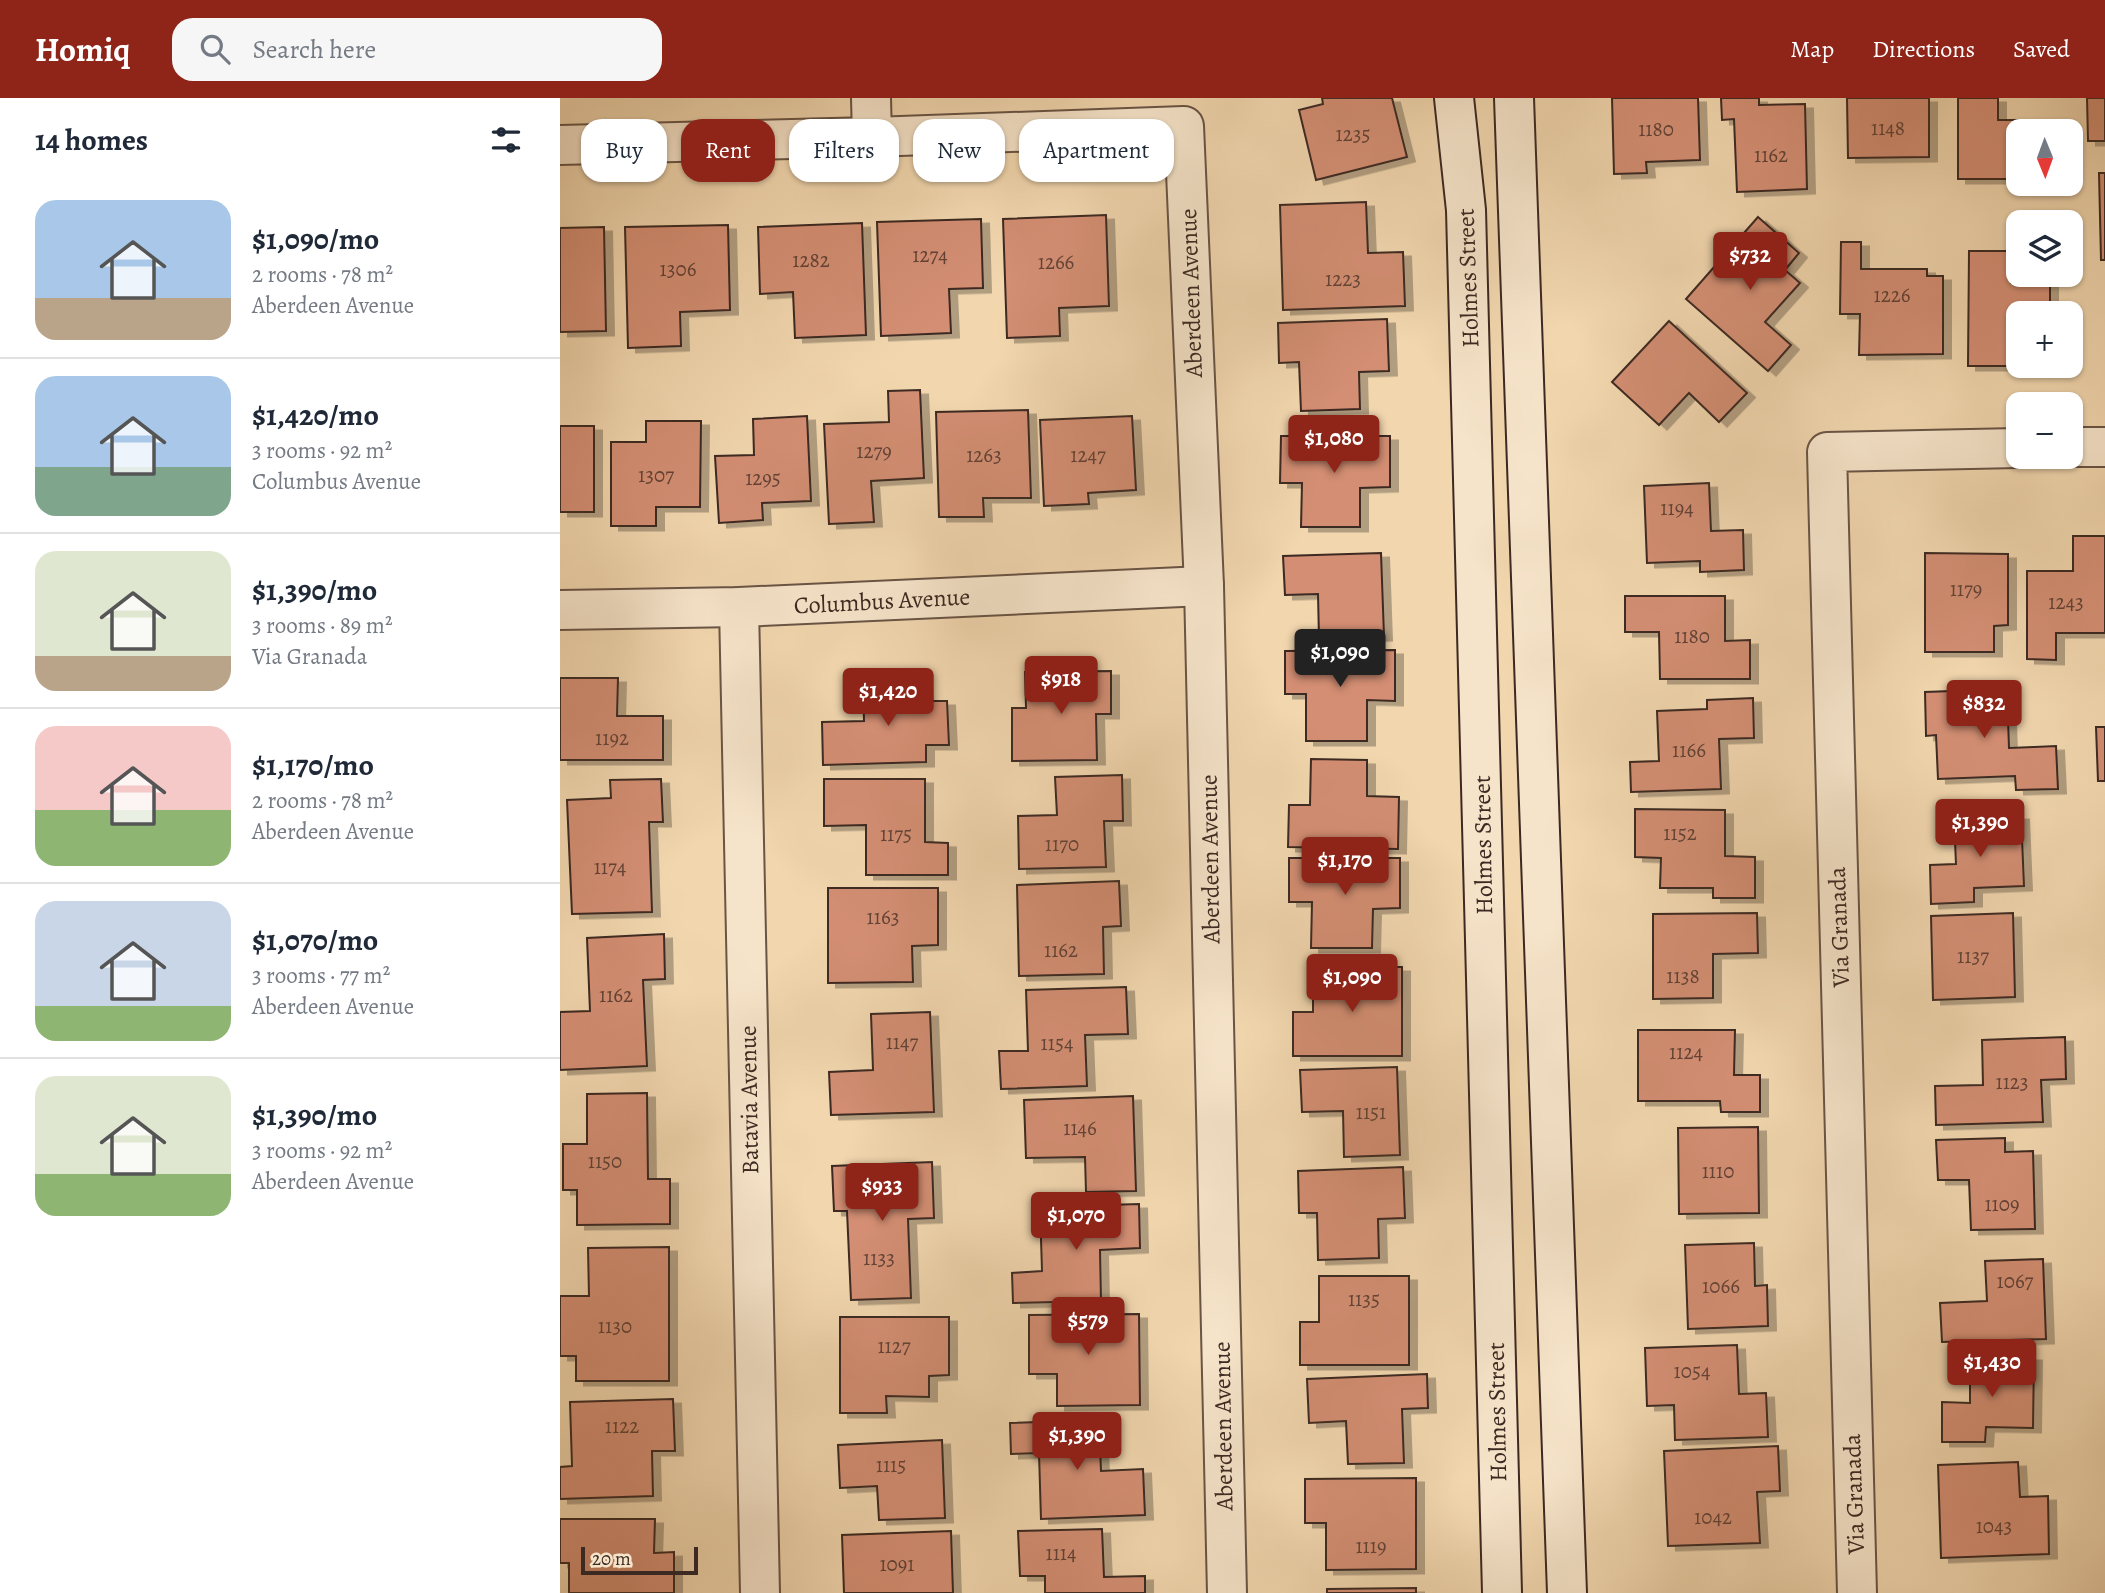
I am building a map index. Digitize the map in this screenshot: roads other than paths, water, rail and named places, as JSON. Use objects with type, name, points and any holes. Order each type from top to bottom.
[{"type":"street","points":[[871,98],[872,119]]},
{"type":"street","name":"Holmes Street","points":[[1454,98],[1466,209],[1502,1593]]},
{"type":"street","points":[[1514,98],[1567,1593]]},
{"type":"street","name":"Aberdeen Avenue","points":[[899,136],[1184,126],[1204,586],[1227,1593]]},
{"type":"street","points":[[560,145],[789,139]]},
{"type":"street","points":[[2083,447],[2105,447]]},
{"type":"street","name":"Via Granada","points":[[1857,1593],[1827,452],[2006,448]]},
{"type":"street","name":"Columbus Avenue","points":[[560,610],[739,607],[1204,586]]},
{"type":"street","name":"Batavia Avenue","points":[[739,607],[760,1593]]}]
